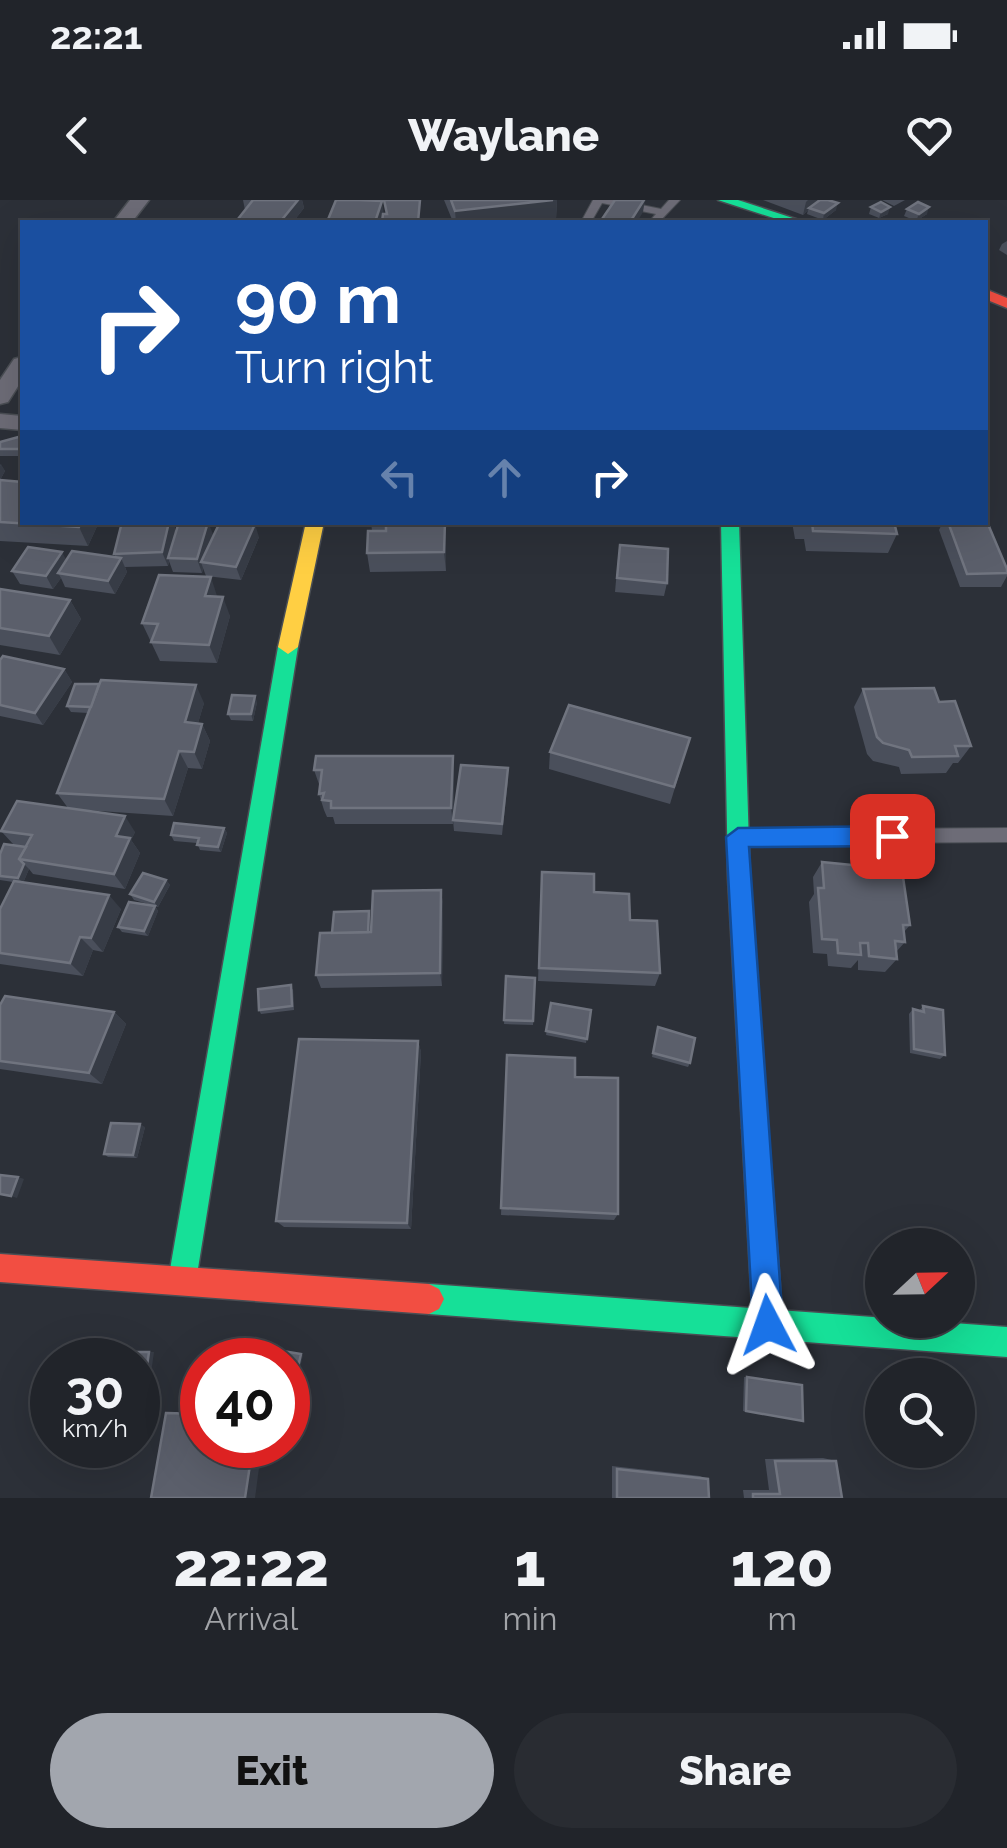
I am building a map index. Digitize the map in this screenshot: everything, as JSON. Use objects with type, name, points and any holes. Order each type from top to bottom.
[{"type":"street","points":[[124,220],[140,200]]},
{"type":"street","points":[[724,200],[791,220]]},
{"type":"street","points":[[0,397],[20,367]]},
{"type":"street","points":[[182,1281],[284,665],[314,525]]},
{"type":"street","points":[[730,525],[738,837],[768,1325]]},
{"type":"street","points":[[0,1268],[1007,1342]]},
{"type":"lane","points":[[601,200],[657,218],[675,200]]},
{"type":"lane","points":[[738,837],[1007,835]]},
{"type":"building","points":[[253,200],[298,200],[282,220],[238,219]]},
{"type":"building","points":[[336,200],[382,201],[376,220],[328,220]]},
{"type":"building","points":[[384,200],[420,200],[418,220],[382,220],[383,214],[387,214]]},
{"type":"building","points":[[451,200],[553,200],[455,211]]},
{"type":"building","points":[[615,200],[644,200],[631,220],[601,220]]},
{"type":"building","points":[[820,200],[838,203],[824,213],[809,208]]},
{"type":"building","points":[[881,202],[890,207],[881,212],[871,207]]},
{"type":"building","points":[[918,202],[929,207],[919,214],[907,209]]},
{"type":"building","points":[[20,437],[20,449],[0,449],[0,442]]},
{"type":"building","points":[[0,480],[20,482],[20,523],[0,522]]},
{"type":"building","points":[[988,524],[1007,573],[967,574],[949,525]]},
{"type":"building","points":[[121,525],[168,525],[162,552],[114,554]]},
{"type":"building","points":[[178,525],[207,525],[197,559],[168,558]]},
{"type":"building","points":[[219,525],[255,525],[236,567],[201,562]]},
{"type":"building","points":[[386,525],[445,525],[444,552],[367,553],[368,531],[386,531]]},
{"type":"building","points":[[812,525],[895,525],[897,534],[813,531]]},
{"type":"building","points":[[620,545],[668,549],[667,583],[617,578]]},
{"type":"building","points":[[28,547],[62,552],[46,576],[12,571]]},
{"type":"building","points":[[72,551],[121,558],[108,581],[58,573]]},
{"type":"building","points":[[159,575],[211,577],[205,596],[223,597],[209,645],[151,642],[158,624],[142,623]]},
{"type":"building","points":[[0,589],[70,600],[49,636],[0,628]]},
{"type":"building","points":[[3,656],[64,669],[35,713],[0,705]]},
{"type":"building","points":[[101,680],[196,685],[185,722],[202,724],[194,752],[179,751],[164,799],[57,793]]},
{"type":"building","points":[[75,684],[99,684],[91,707],[67,706]]},
{"type":"building","points":[[934,688],[939,702],[955,701],[971,746],[955,746],[958,756],[912,757],[909,750],[883,743],[877,737],[863,689]]},
{"type":"building","points":[[232,695],[255,696],[251,714],[228,714]]},
{"type":"building","points":[[569,705],[690,738],[674,787],[550,752]]},
{"type":"building","points":[[316,756],[453,756],[451,808],[331,808],[331,801],[322,800],[324,793],[319,794],[322,770],[314,770]]},
{"type":"building","points":[[461,765],[508,768],[502,824],[453,820]]},
{"type":"building","points":[[17,801],[125,816],[116,836],[130,838],[114,874],[19,859],[32,835],[1,831]]},
{"type":"building","points":[[174,823],[224,828],[218,847],[197,845],[199,838],[171,835]]},
{"type":"building","points":[[4,844],[26,847],[19,859],[24,864],[18,878],[0,876]]},
{"type":"building","points":[[822,862],[902,870],[910,925],[903,925],[905,942],[895,941],[897,959],[869,956],[868,943],[860,943],[861,955],[838,953],[837,940],[822,939],[818,888],[824,888]]},
{"type":"building","points":[[542,872],[594,874],[594,892],[629,894],[630,920],[657,921],[660,973],[539,968]]},
{"type":"building","points":[[143,873],[166,880],[154,902],[130,894]]},
{"type":"building","points":[[14,881],[109,895],[91,938],[80,937],[70,963],[0,953],[0,909]]},
{"type":"building","points":[[441,890],[440,973],[316,975],[320,933],[371,932],[373,891]]},
{"type":"building","points":[[129,902],[155,906],[144,931],[118,927]]},
{"type":"building","points":[[369,911],[368,932],[332,933],[334,912]]},
{"type":"building","points":[[506,976],[535,978],[533,1021],[504,1020]]},
{"type":"building","points":[[291,985],[292,1006],[259,1010],[258,989]]},
{"type":"building","points":[[5,996],[114,1012],[89,1073],[0,1061],[0,1005]]},
{"type":"building","points":[[551,1003],[591,1010],[587,1039],[546,1031]]},
{"type":"building","points":[[923,1006],[943,1010],[945,1055],[914,1049],[913,1009],[924,1012]]},
{"type":"building","points":[[658,1027],[695,1038],[690,1063],[653,1053]]},
{"type":"building","points":[[299,1039],[418,1041],[407,1223],[276,1221]]},
{"type":"building","points":[[507,1055],[575,1058],[575,1077],[618,1078],[618,1214],[501,1208]]},
{"type":"building","points":[[111,1123],[140,1124],[133,1155],[104,1154]]},
{"type":"building","points":[[0,1175],[18,1177],[11,1196],[0,1194]]},
{"type":"building","points":[[747,1377],[802,1385],[803,1421],[746,1411]]},
{"type":"building","points":[[166,1413],[180,1413],[180,1468],[250,1468],[245,1498],[151,1498],[156,1468],[160,1468]]},
{"type":"building","points":[[775,1461],[836,1461],[842,1498],[753,1498],[753,1494],[780,1494]]},
{"type":"building","points":[[617,1469],[708,1479],[709,1498],[617,1498]]},
{"type":"traffic: fast","points":[[724,200],[791,220]]},
{"type":"traffic: fast","points":[[730,525],[739,878],[755,1128]]},
{"type":"traffic: fast","points":[[182,1281],[288,647]]},
{"type":"traffic: fast","points":[[429,1299],[1007,1342]]},
{"type":"traffic: slow","points":[[288,647],[314,525]]},
{"type":"traffic: slow","points":[[755,1128],[768,1325]]},
{"type":"traffic: jam","points":[[988,294],[1007,304]]},
{"type":"traffic: jam","points":[[0,1268],[429,1299]]},
{"type":"route","points":[[768,1325],[738,837],[892,836]]}]
